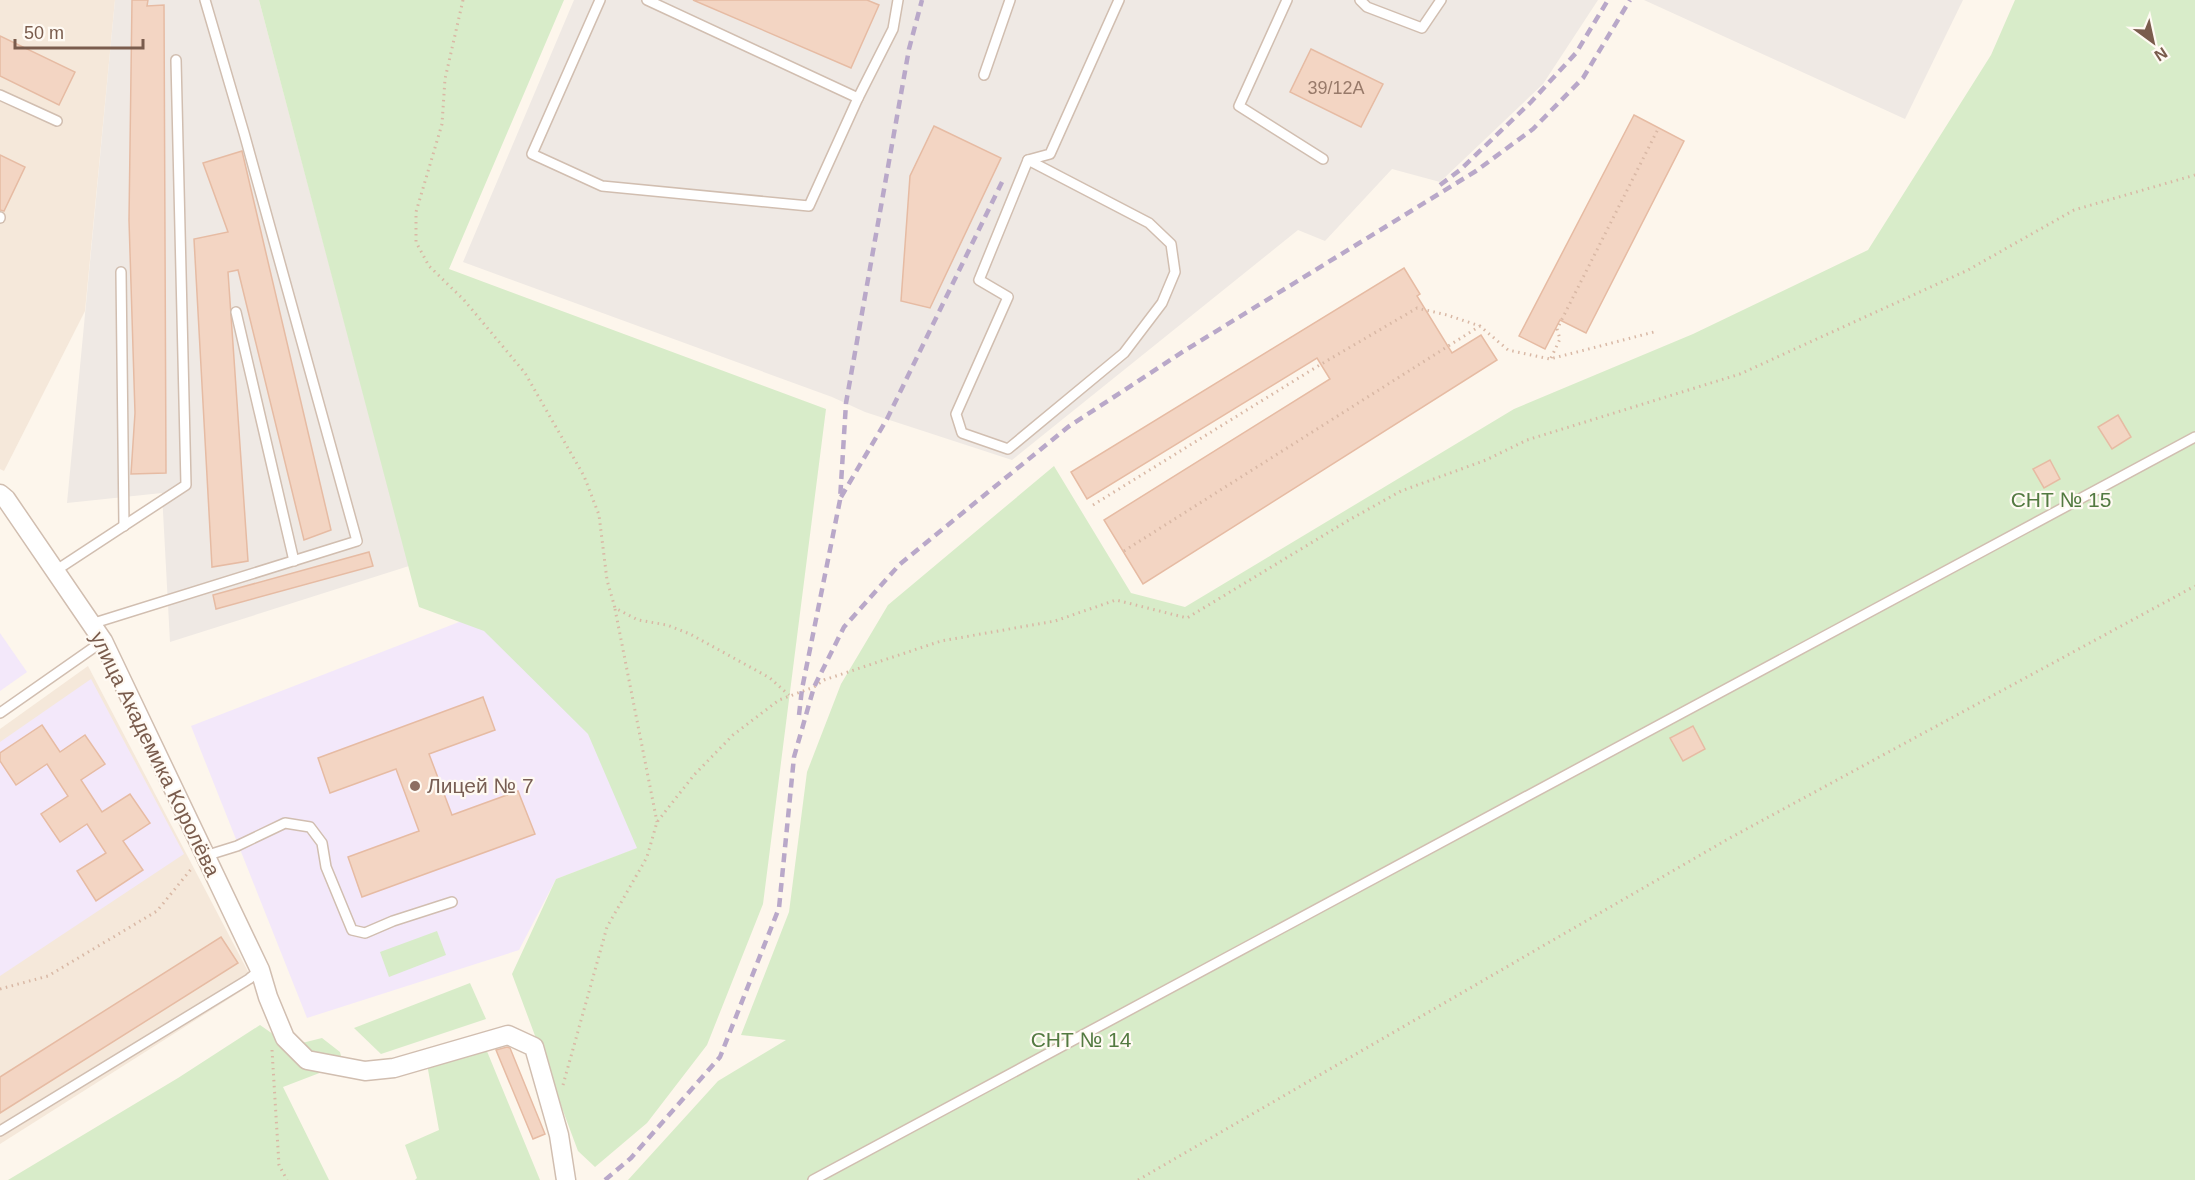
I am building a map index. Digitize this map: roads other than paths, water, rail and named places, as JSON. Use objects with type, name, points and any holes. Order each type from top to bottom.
[{"type":"street","name":"улица Академика Королёва","points":[[0,494],[6,499],[103,641],[201,859],[260,970],[268,997],[285,1038],[307,1060],[367,1075],[508,1035],[534,1047],[559,1135],[566,1180]]},
{"type":"lane","points":[[91,624],[357,541],[205,0]]},
{"type":"lane","points":[[600,0],[532,154],[602,186],[809,206],[858,98],[893,29],[898,0]]},
{"type":"lane","points":[[647,0],[858,98]]},
{"type":"lane","points":[[984,75],[1010,0]]},
{"type":"lane","points":[[1028,160],[1050,154],[1119,0]]},
{"type":"lane","points":[[1287,0],[1239,106],[1323,159]]},
{"type":"lane","points":[[1360,0],[1367,7],[1422,28],[1441,0]]},
{"type":"lane","points":[[55,571],[186,485],[176,60]]},
{"type":"lane","points":[[0,95],[57,121]]},
{"type":"lane","points":[[1028,160],[1149,223],[1171,244],[1174,272],[1162,303],[1125,353],[1008,449],[962,433],[956,414],[1008,297],[979,280],[1028,160]]},
{"type":"lane","points":[[121,272],[124,526]]},
{"type":"lane","points":[[236,312],[294,561]]},
{"type":"lane","points":[[813,1180],[2195,437]]},
{"type":"lane","points":[[0,713],[103,641]]},
{"type":"lane","points":[[201,859],[237,846],[285,823],[295,824],[310,827],[322,843],[326,867],[339,904],[352,930],[365,933],[393,921],[452,902]]},
{"type":"lane","points":[[0,1131],[249,979],[260,970]]},
{"type":"railway","points":[[799,715],[802,689],[840,500],[846,403],[909,49],[922,0]]},
{"type":"railway","points":[[1440,185],[1460,170],[1531,102],[1576,53],[1608,0]]},
{"type":"railway","points":[[605,1180],[631,1158],[720,1057],[779,908],[794,757],[814,687],[844,627],[900,564],[1068,427],[1184,351],[1476,171],[1533,129],[1583,78],[1630,0]]},
{"type":"railway","points":[[841,497],[887,419],[1003,180]]},
{"type":"place","name":"Лицей № 7","points":[[415,786]]},
{"type":"park label","name":"СНТ № 15","points":[[2061,500]]},
{"type":"park label","name":"СНТ № 14","points":[[1081,1040]]}]
